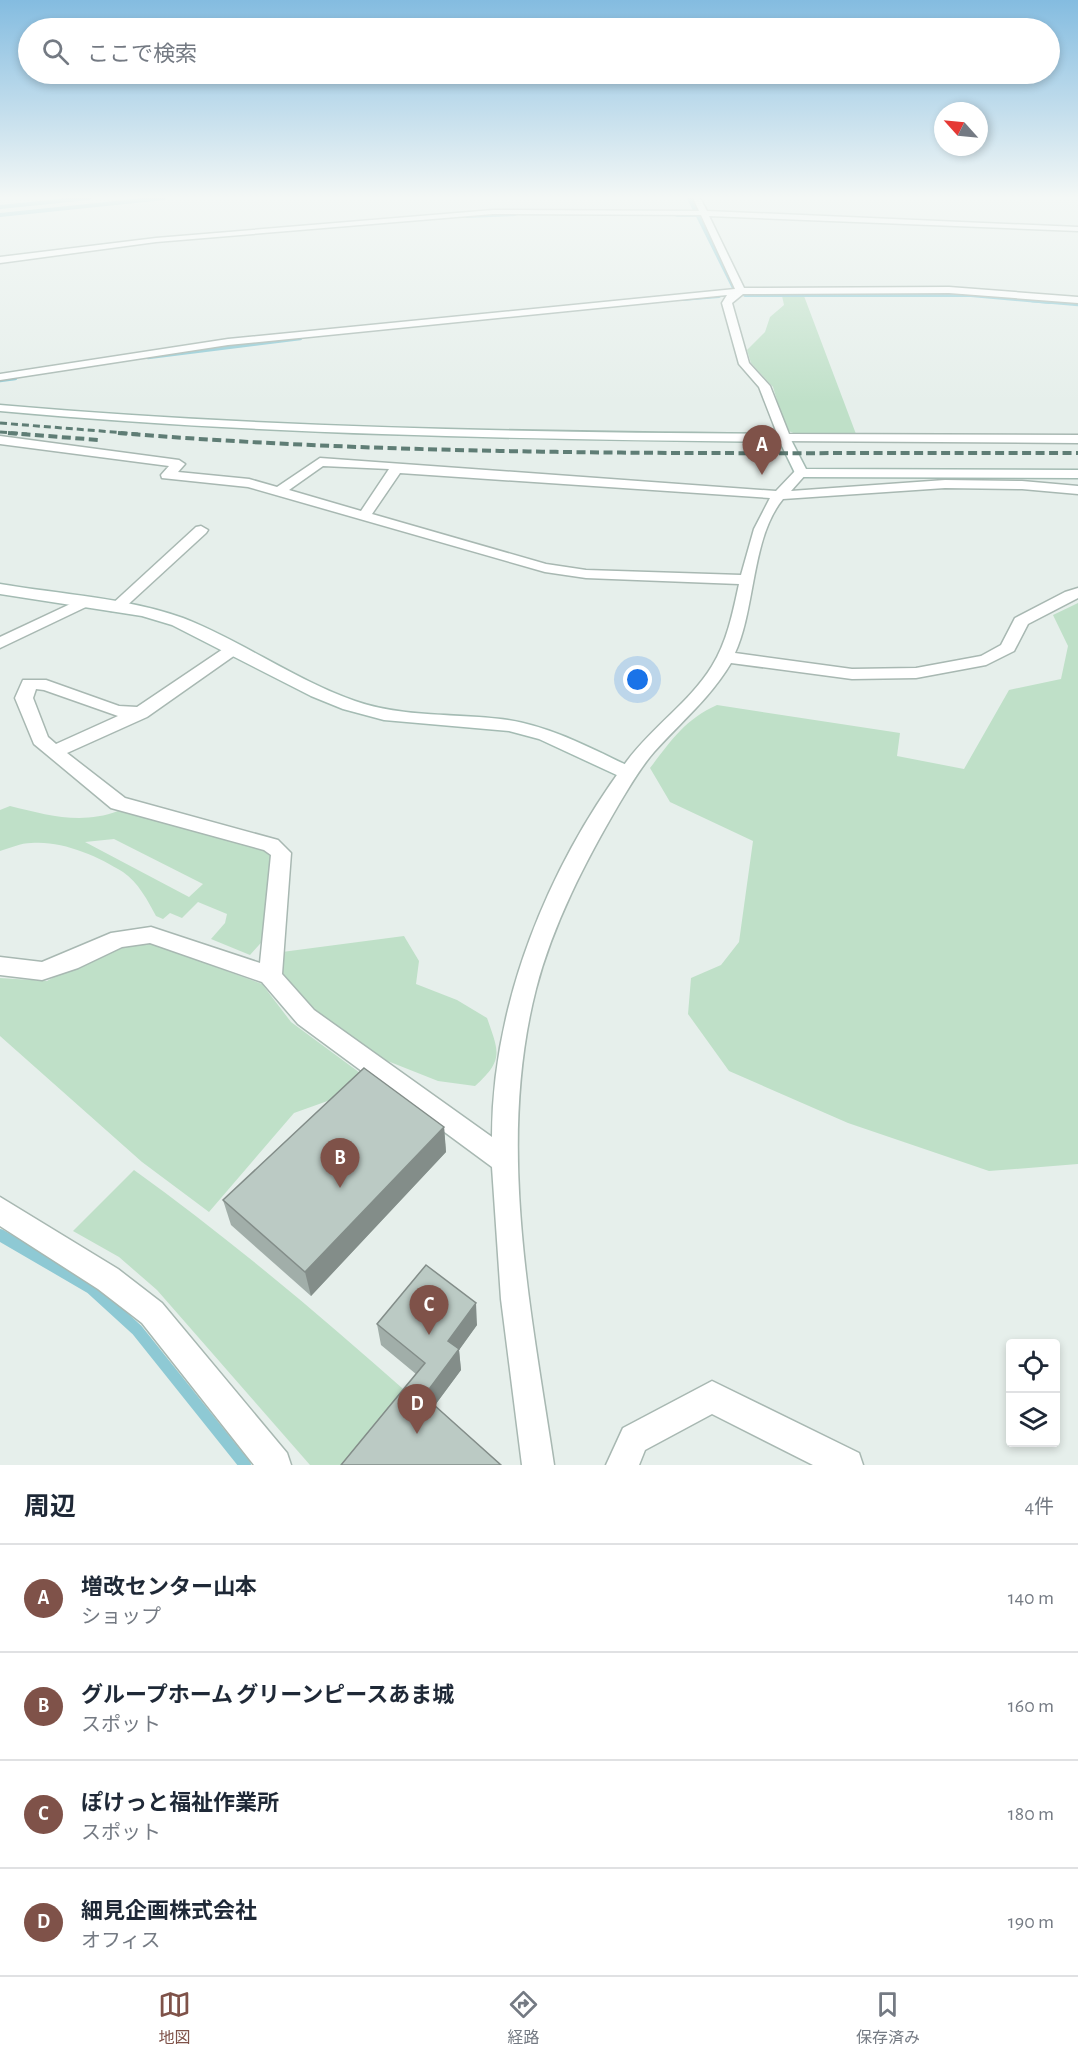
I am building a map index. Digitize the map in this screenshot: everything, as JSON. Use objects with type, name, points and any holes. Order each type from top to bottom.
[{"type":"street","points":[[729,266],[741,291]]},
{"type":"street","points":[[0,377],[228,342],[741,291],[949,290],[1078,300]]},
{"type":"street","points":[[741,291],[730,297],[727,303],[744,364],[764,386],[784,438],[801,473]]},
{"type":"street","points":[[0,408],[212,425],[372,433],[1078,439]]},
{"type":"street","points":[[0,440],[179,464],[167,475],[249,483],[545,568],[586,574],[747,580]]},
{"type":"street","points":[[280,491],[320,462],[398,466],[364,516]]},
{"type":"street","points":[[396,469],[780,495],[818,495],[926,485],[1005,485],[1078,490]]},
{"type":"street","points":[[538,1465],[513,1273],[506,1162],[508,1074],[517,1018],[542,936],[580,858],[628,773],[653,740],[693,700],[725,657],[735,638],[747,580],[769,510],[801,473],[1078,474]]},
{"type":"street","points":[[116,608],[201,530]]},
{"type":"street","points":[[0,589],[144,612],[178,622],[317,692],[349,705],[384,715],[509,726],[545,735],[628,773]]},
{"type":"street","points":[[725,657],[852,674],[916,673],[986,660],[1008,648],[1021,621],[1078,593]]},
{"type":"street","points":[[0,643],[83,603]]},
{"type":"street","points":[[55,751],[141,712],[232,650]]},
{"type":"street","points":[[141,712],[116,711],[46,685],[28,684],[24,698],[40,740],[118,803],[271,844],[281,853],[270,976]]},
{"type":"street","points":[[0,966],[40,972],[64,965],[106,941],[132,934],[151,934],[270,976],[306,1017],[506,1162]]},
{"type":"street","points":[[0,1210],[108,1279],[152,1313],[275,1465]]},
{"type":"street","points":[[622,1465],[634,1439],[712,1397],[847,1465]]},
{"type":"green space","points":[[782,296],[804,296],[856,434],[796,434],[786,430],[773,387],[751,363],[747,350],[765,332],[770,317],[784,305]]},
{"type":"green space","points":[[1078,603],[1078,1164],[989,1171],[848,1123],[729,1071],[688,1014],[691,978],[721,965],[739,942],[753,841],[670,802],[650,768],[687,724],[717,705],[900,733],[897,756],[964,769],[1009,690],[1061,679],[1068,646],[1053,615]]},
{"type":"green space","points":[[10,806],[77,818],[118,811],[255,844],[275,857],[268,935],[250,955],[211,939],[225,923],[227,914],[198,902],[182,918],[170,913],[163,919],[156,916],[142,892],[128,876],[113,866],[79,850],[43,843],[23,844],[0,851],[0,810]],"holes":[[[114,839],[203,884],[189,897],[85,842]]]},
{"type":"green space","points":[[404,936],[419,961],[416,984],[457,1000],[487,1018],[496,1048],[495,1062],[475,1086],[438,1081],[385,1060],[330,1024],[304,1001],[282,972],[282,952]]},
{"type":"green space","points":[[148,942],[262,984],[291,1022],[375,1084],[294,1113],[209,1212],[142,1162],[0,1036],[0,978],[47,981],[110,946]]},
{"type":"green space","points":[[134,1170],[275,1279],[410,1395],[354,1465],[310,1465],[157,1290],[119,1257],[73,1231]]},
{"type":"building","points":[[364,1068],[444,1127],[305,1272],[223,1200]]},
{"type":"building","points":[[426,1265],[476,1303],[448,1341],[459,1349],[424,1396],[501,1465],[341,1465],[425,1363],[377,1324]]},
{"type":"waterway","points":[[723,266],[734,288]]},
{"type":"waterway","points":[[745,295],[971,295],[1050,302]]},
{"type":"waterway","points":[[682,299],[719,296]]},
{"type":"waterway","points":[[1032,300],[1078,304]]},
{"type":"waterway","points":[[148,357],[300,338]]},
{"type":"waterway","points":[[0,380],[15,378]]},
{"type":"waterway","points":[[0,1235],[91,1288],[137,1330],[245,1465]]},
{"type":"railway","points":[[0,423],[138,434]]},
{"type":"railway","points":[[0,432],[27,434]]},
{"type":"railway","points":[[8,433],[99,440]]},
{"type":"railway","points":[[118,433],[358,447],[478,450],[1078,453]]},
{"type":"place","name":"増改センター山本","points":[[762,475]]},
{"type":"place","name":"グループホーム グリーンピースあま城","points":[[340,1188]]},
{"type":"place","name":"ぽけっと福祉作業所","points":[[429,1335]]},
{"type":"place","name":"細見企画株式会社","points":[[417,1434]]}]
